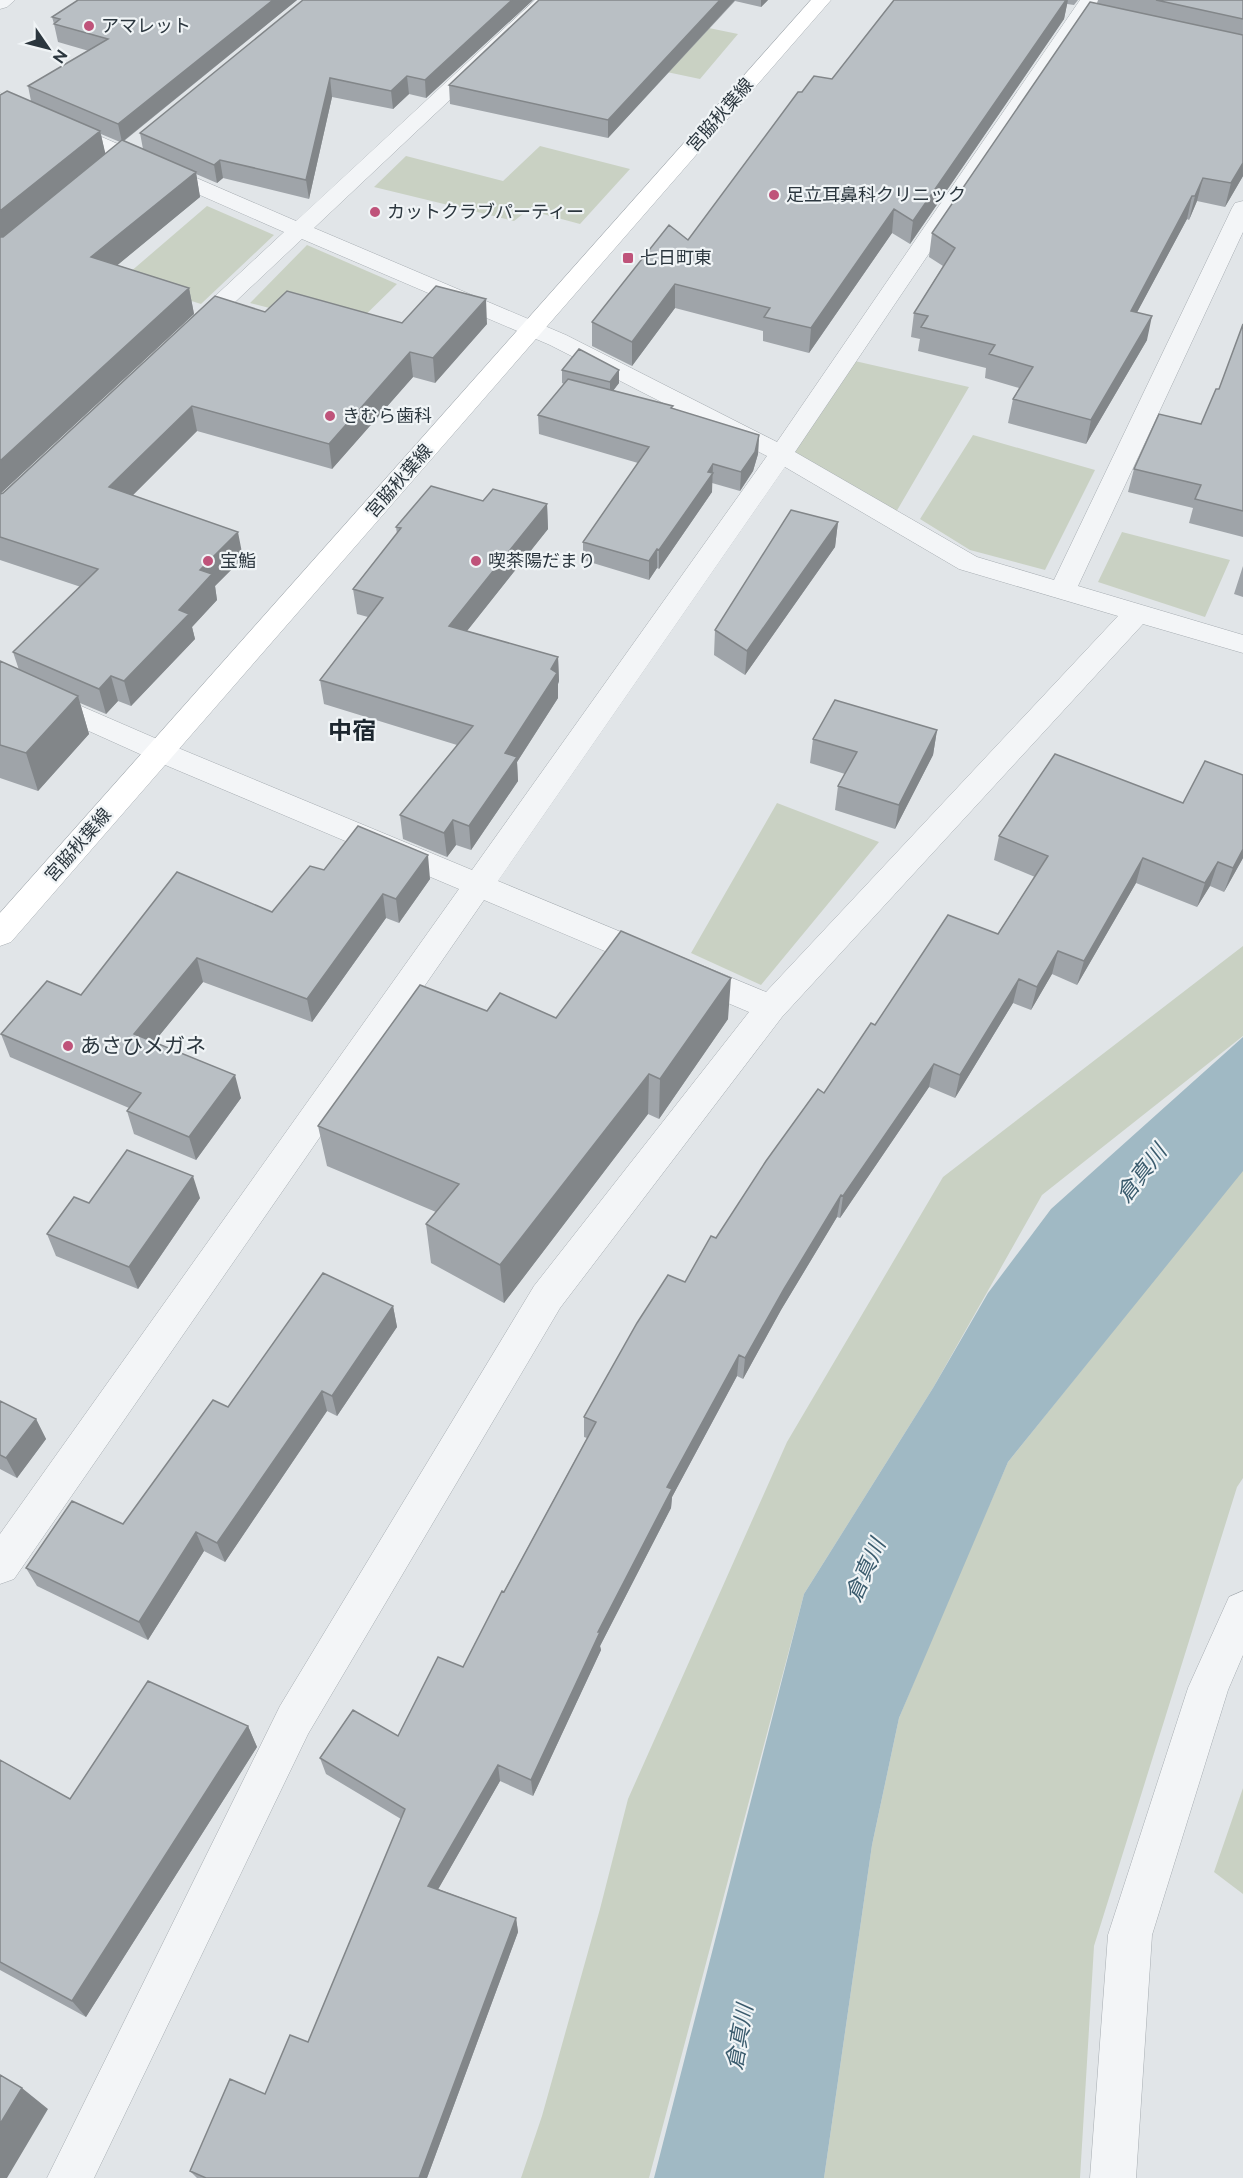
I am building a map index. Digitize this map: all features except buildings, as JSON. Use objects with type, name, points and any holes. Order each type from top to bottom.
[{"type":"street","points":[[0,3],[5,0]]},
{"type":"street","points":[[179,343],[546,0]]},
{"type":"street","name":"宮脇秋葉線","points":[[0,934],[821,0]]},
{"type":"street","points":[[0,1566],[781,454],[1082,11]]},
{"type":"street","points":[[0,99],[298,230],[533,328],[781,454],[968,563],[1243,644]]},
{"type":"street","points":[[1062,591],[1243,208]]},
{"type":"street","points":[[70,2178],[294,1720],[547,1297],[771,1008],[1137,613]]},
{"type":"street","points":[[0,680],[161,752],[771,1008]]},
{"type":"street","points":[[1113,2178],[1130,1935],[1208,1688],[1243,1610]]},
{"type":"shaded area","points":[[665,19],[738,34],[700,79],[624,63]]},
{"type":"shaded area","points":[[540,146],[630,169],[580,224],[528,210],[514,221],[374,187],[406,156],[503,181]]},
{"type":"shaded area","points":[[207,206],[274,235],[201,304],[122,279]]},
{"type":"shaded area","points":[[307,245],[397,284],[351,329],[250,303]]},
{"type":"shaded area","points":[[846,359],[969,387],[892,519],[781,454]]},
{"type":"shaded area","points":[[973,435],[1095,470],[1045,570],[970,550],[920,519]]},
{"type":"shaded area","points":[[1122,532],[1230,560],[1205,617],[1098,582]]},
{"type":"shaded area","points":[[777,803],[879,842],[761,985],[691,953]]},
{"type":"shaded area","points":[[1243,946],[1243,1036],[1042,1195],[933,1388],[804,1594],[649,2178],[521,2178],[542,2116],[628,1799],[787,1442],[943,1177]]},
{"type":"shaded area","points":[[1243,1169],[1243,1478],[1237,1487],[1094,1946],[1080,2178],[824,2178],[872,1845],[899,1718],[944,1609],[1008,1462]]},
{"type":"shaded area","points":[[1243,1788],[1243,1894],[1214,1872]]},
{"type":"water","name":"倉真川","points":[[1243,1037],[1243,1171],[1008,1462],[899,1718],[872,1845],[824,2178],[654,2178],[804,1594],[933,1388],[988,1293],[1051,1209]]},
{"type":"place","name":"アマレット","points":[[89,26]]},
{"type":"place","name":"足立耳鼻科クリニック","points":[[774,195]]},
{"type":"place","name":"カットクラブパーティー","points":[[375,212]]},
{"type":"place","name":"七日町東","points":[[628,258]]},
{"type":"place","name":"きむら歯科","points":[[330,416]]},
{"type":"place","name":"宝鮨","points":[[208,561]]},
{"type":"place","name":"喫茶陽だまり","points":[[476,561]]},
{"type":"place","name":"あさひメガネ","points":[[68,1046]]},
{"type":"district","name":"中宿","points":[[352,731]]}]
